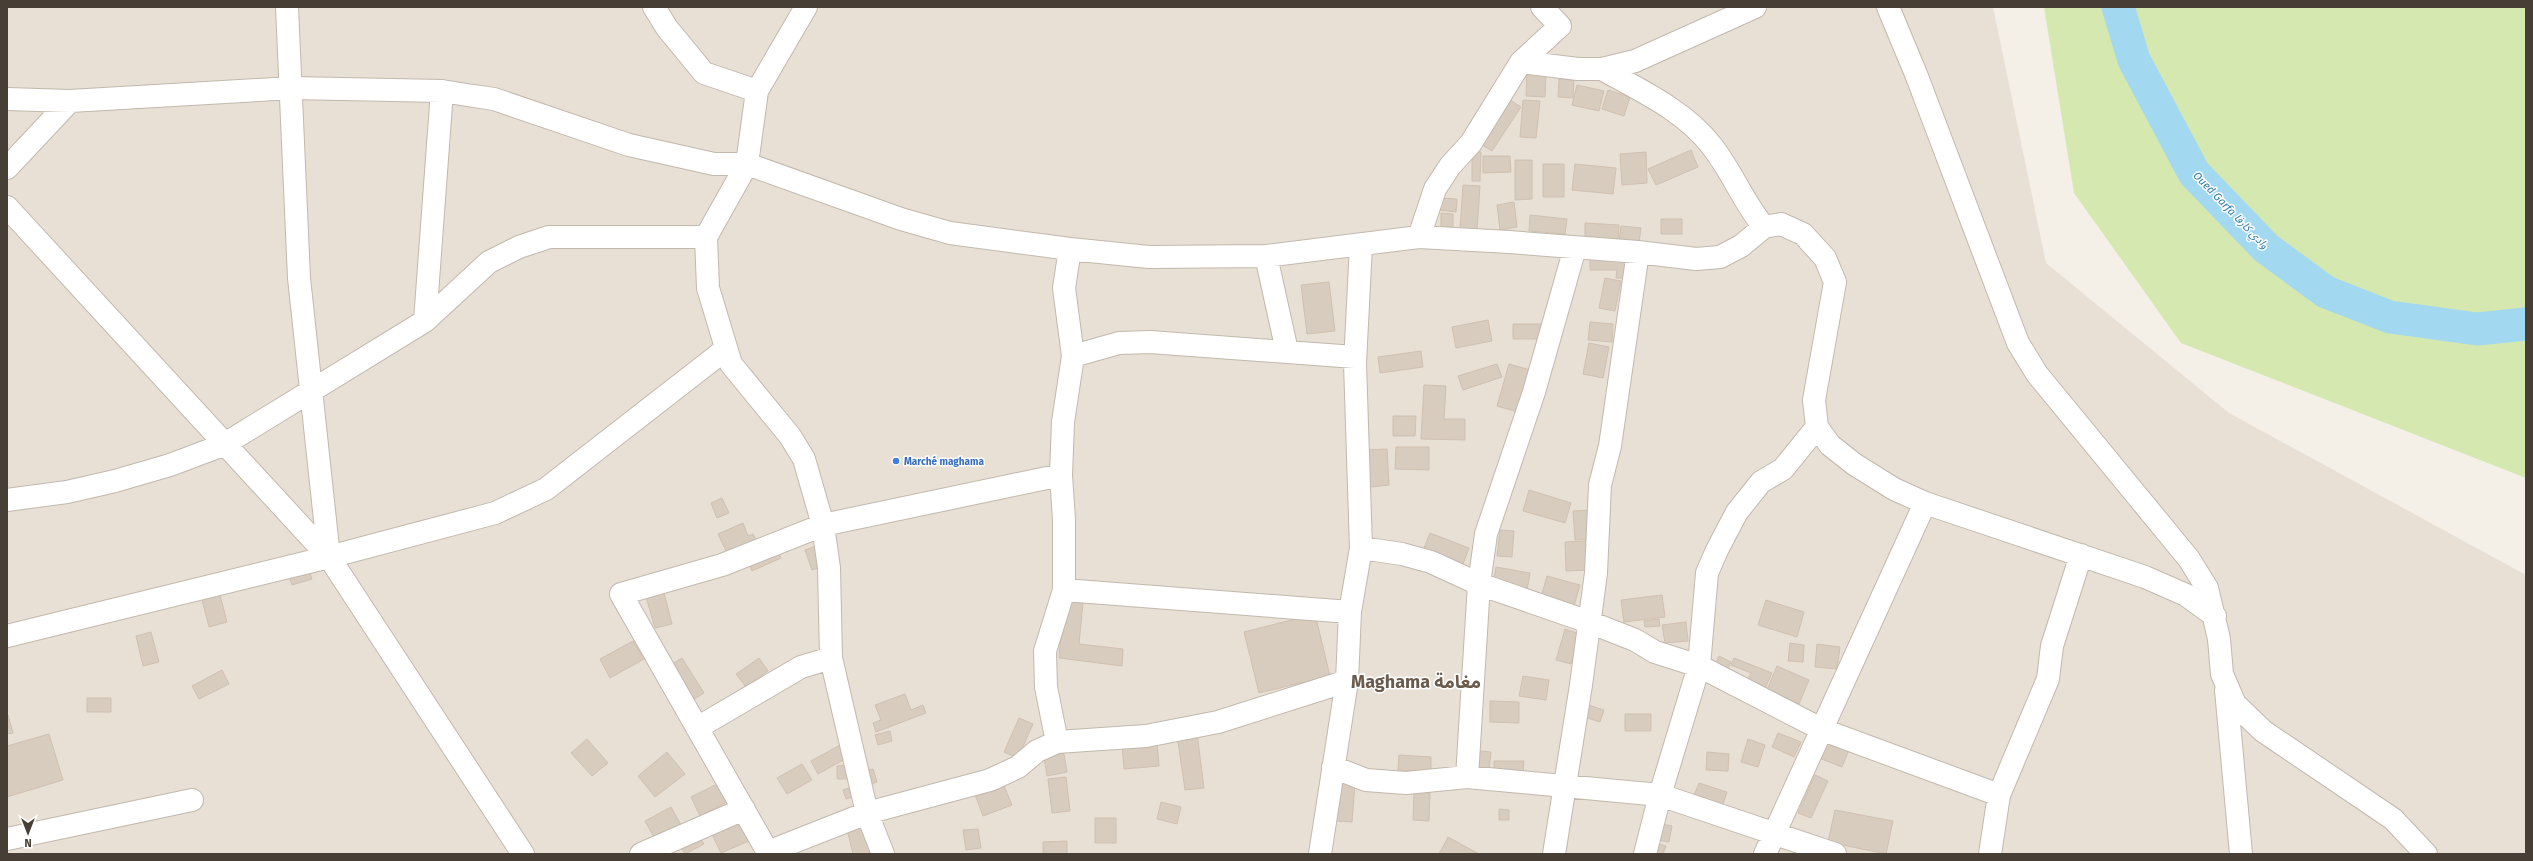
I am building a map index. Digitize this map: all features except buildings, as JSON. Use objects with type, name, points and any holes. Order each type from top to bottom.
[{"type":"street","points":[[287,7],[292,88],[299,278],[329,558]]},
{"type":"street","points":[[654,7],[667,28],[704,73],[757,92]]},
{"type":"street","points":[[806,7],[757,92],[747,164],[706,237],[708,288],[731,364],[790,436],[804,459],[823,525],[829,568],[831,658],[867,813],[883,854]]},
{"type":"street","points":[[1521,62],[1578,69],[1602,68],[1635,61],[1754,7]]},
{"type":"street","points":[[1888,7],[1916,74],[2018,343],[2037,374],[2189,559],[2207,588],[2215,616],[2222,674],[2226,687],[2235,704],[2263,731],[2393,819],[2426,854]]},
{"type":"street","points":[[1419,237],[1435,189],[1450,166],[1471,143],[1521,62],[1560,26],[1551,10]]},
{"type":"street","points":[[1602,68],[1665,105],[1695,127],[1712,145],[1750,210],[1764,227]]},
{"type":"street","points":[[7,98],[70,102],[292,88],[442,92],[494,99],[629,145],[714,164],[747,164],[901,219],[950,233],[1070,249],[1149,257],[1266,256],[1419,237],[1638,252],[1696,259],[1720,257],[1741,246],[1764,227],[1781,224],[1803,234],[1825,258],[1835,282],[1814,400],[1817,427],[1830,445],[1854,464],[1894,489],[1925,503],[2145,577],[2186,595],[2215,616]]},
{"type":"street","points":[[425,322],[442,92]]},
{"type":"street","points":[[7,168],[70,102]]},
{"type":"street","points":[[7,207],[223,445],[329,558],[523,854]]},
{"type":"street","points":[[7,500],[68,492],[115,481],[170,465],[223,445],[425,322],[489,262],[519,247],[549,237],[706,237]]},
{"type":"street","points":[[1320,854],[1347,681],[1350,612],[1361,548],[1355,357],[1361,245]]},
{"type":"street","points":[[1467,776],[1479,584],[1486,534],[1534,392],[1575,248]]},
{"type":"street","points":[[1057,742],[1046,687],[1045,651],[1064,590],[1064,520],[1061,475],[1063,422],[1073,356],[1064,288],[1070,249]]},
{"type":"street","points":[[1554,854],[1589,622],[1598,541],[1597,512],[1600,484],[1610,446],[1638,252]]},
{"type":"street","points":[[1266,256],[1287,351]]},
{"type":"street","points":[[1073,356],[1119,343],[1150,342],[1355,357]]},
{"type":"street","points":[[7,636],[329,558],[495,513],[546,489],[726,349]]},
{"type":"street","points":[[1645,854],[1660,795],[1699,666],[1708,573],[1717,550],[1737,512],[1761,482],[1783,468],[1817,427]]},
{"type":"street","points":[[1061,475],[823,525],[722,565],[621,594],[769,853],[867,813],[990,780],[1018,767],[1037,751],[1057,742],[1146,736],[1218,722],[1347,681]]},
{"type":"street","points":[[1765,854],[1925,503]]},
{"type":"street","points":[[1361,548],[1402,554],[1430,562],[1479,584],[1589,622],[1635,640],[1655,652],[1699,666],[1822,730],[1998,795]]},
{"type":"street","points":[[1990,854],[1998,795],[2048,679],[2052,646],[2081,555]]},
{"type":"street","points":[[1064,590],[1350,612]]},
{"type":"street","points":[[697,728],[801,667],[831,658]]},
{"type":"street","points":[[2226,687],[2241,854]]},
{"type":"street","points":[[1333,767],[1366,780],[1406,783],[1467,776],[1564,787],[1660,795],[1835,854]]},
{"type":"street","points":[[7,839],[192,800]]},
{"type":"street","points":[[641,854],[744,809]]},
{"type":"shaded area","points":[[7,7],[1993,7],[2046,263],[2229,413],[2526,575],[2526,854],[7,854]]},
{"type":"green space","points":[[2044,7],[2526,7],[2526,478],[2181,343],[2074,193]]},
{"type":"waterway","name":"Oued Garfa وادي كارفا","points":[[2118,7],[2134,60],[2194,173],[2266,248],[2326,292],[2390,317],[2477,329],[2526,324]]},
{"type":"place","name":"Marché maghama","points":[[896,461]]},
{"type":"district","name":"Maghama مغامة","points":[[1416,682]]}]
